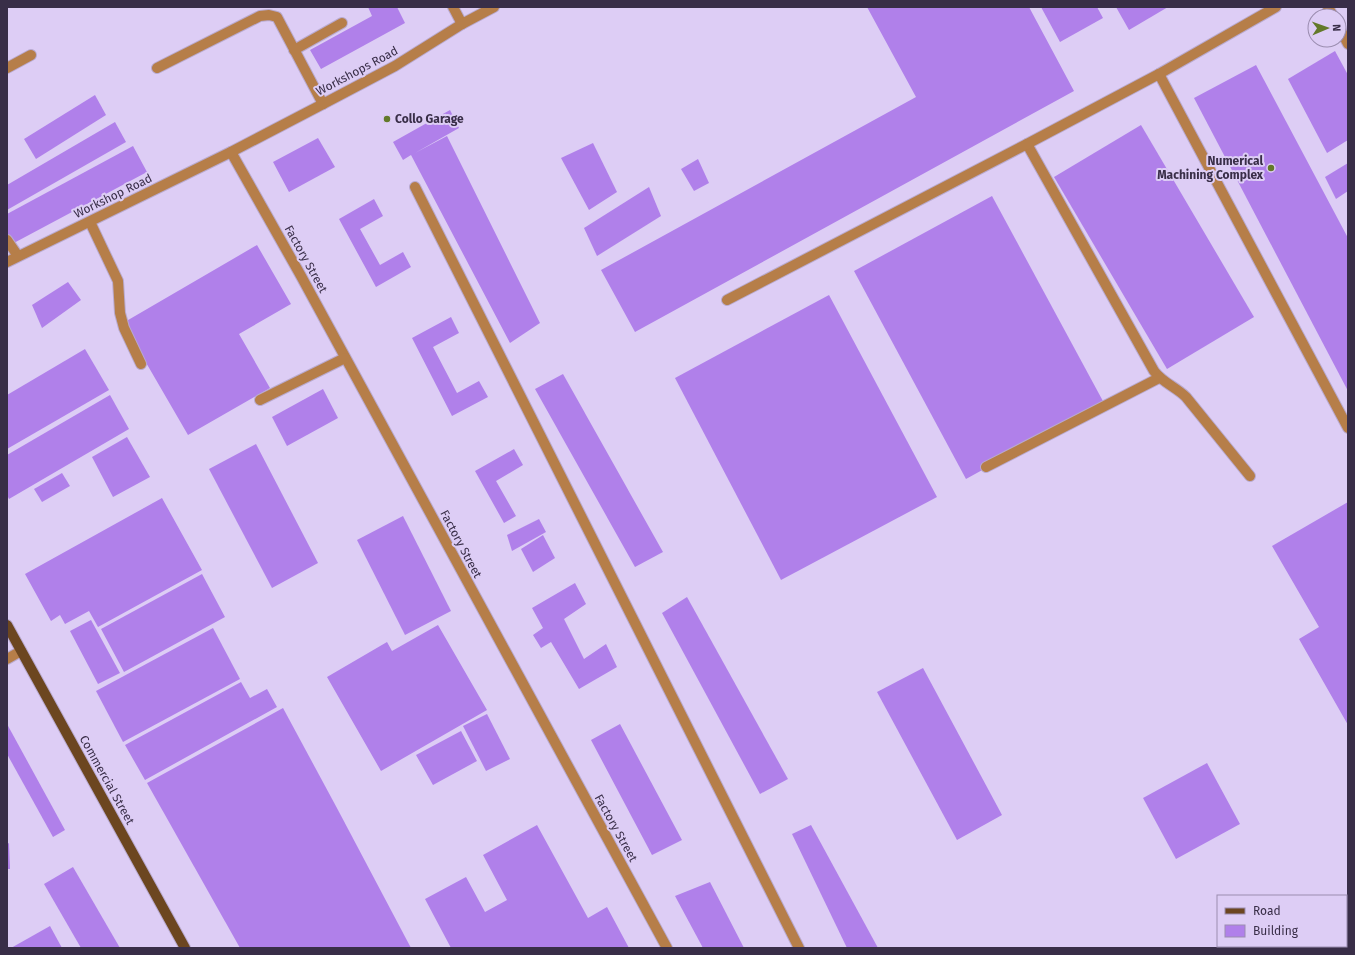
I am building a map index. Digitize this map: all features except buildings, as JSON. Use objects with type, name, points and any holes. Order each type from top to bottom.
[{"type":"main road","name":"Commercial Street","points":[[7,625],[185,948]]},
{"type":"street","points":[[453,7],[462,24]]},
{"type":"street","name":"Workshops Road","points":[[230,152],[395,66],[462,24],[494,7]]},
{"type":"street","points":[[727,300],[1159,74],[1276,7]]},
{"type":"street","points":[[157,68],[260,16],[269,15],[277,17],[323,104]]},
{"type":"street","points":[[294,50],[342,23]]},
{"type":"street","points":[[7,68],[31,55]]},
{"type":"street","points":[[1159,74],[1348,428]]},
{"type":"street","points":[[1027,144],[1154,371],[1160,378],[1179,390],[1186,397],[1250,476]]},
{"type":"street","name":"Workshop Road","points":[[7,262],[230,152]]},
{"type":"street","name":"Factory Street","points":[[230,152],[301,276],[667,948]]},
{"type":"street","points":[[415,187],[799,948]]},
{"type":"street","points":[[90,222],[118,281],[120,313],[124,328],[141,364]]},
{"type":"street","points":[[7,240],[18,256]]},
{"type":"street","points":[[260,400],[345,358]]},
{"type":"street","points":[[986,468],[1160,378]]},
{"type":"street","points":[[7,659],[21,651]]},
{"type":"place","name":"Collo Garage","points":[[387,119]]},
{"type":"place","name":"Numerical Machining Complex","points":[[1271,168]]}]
